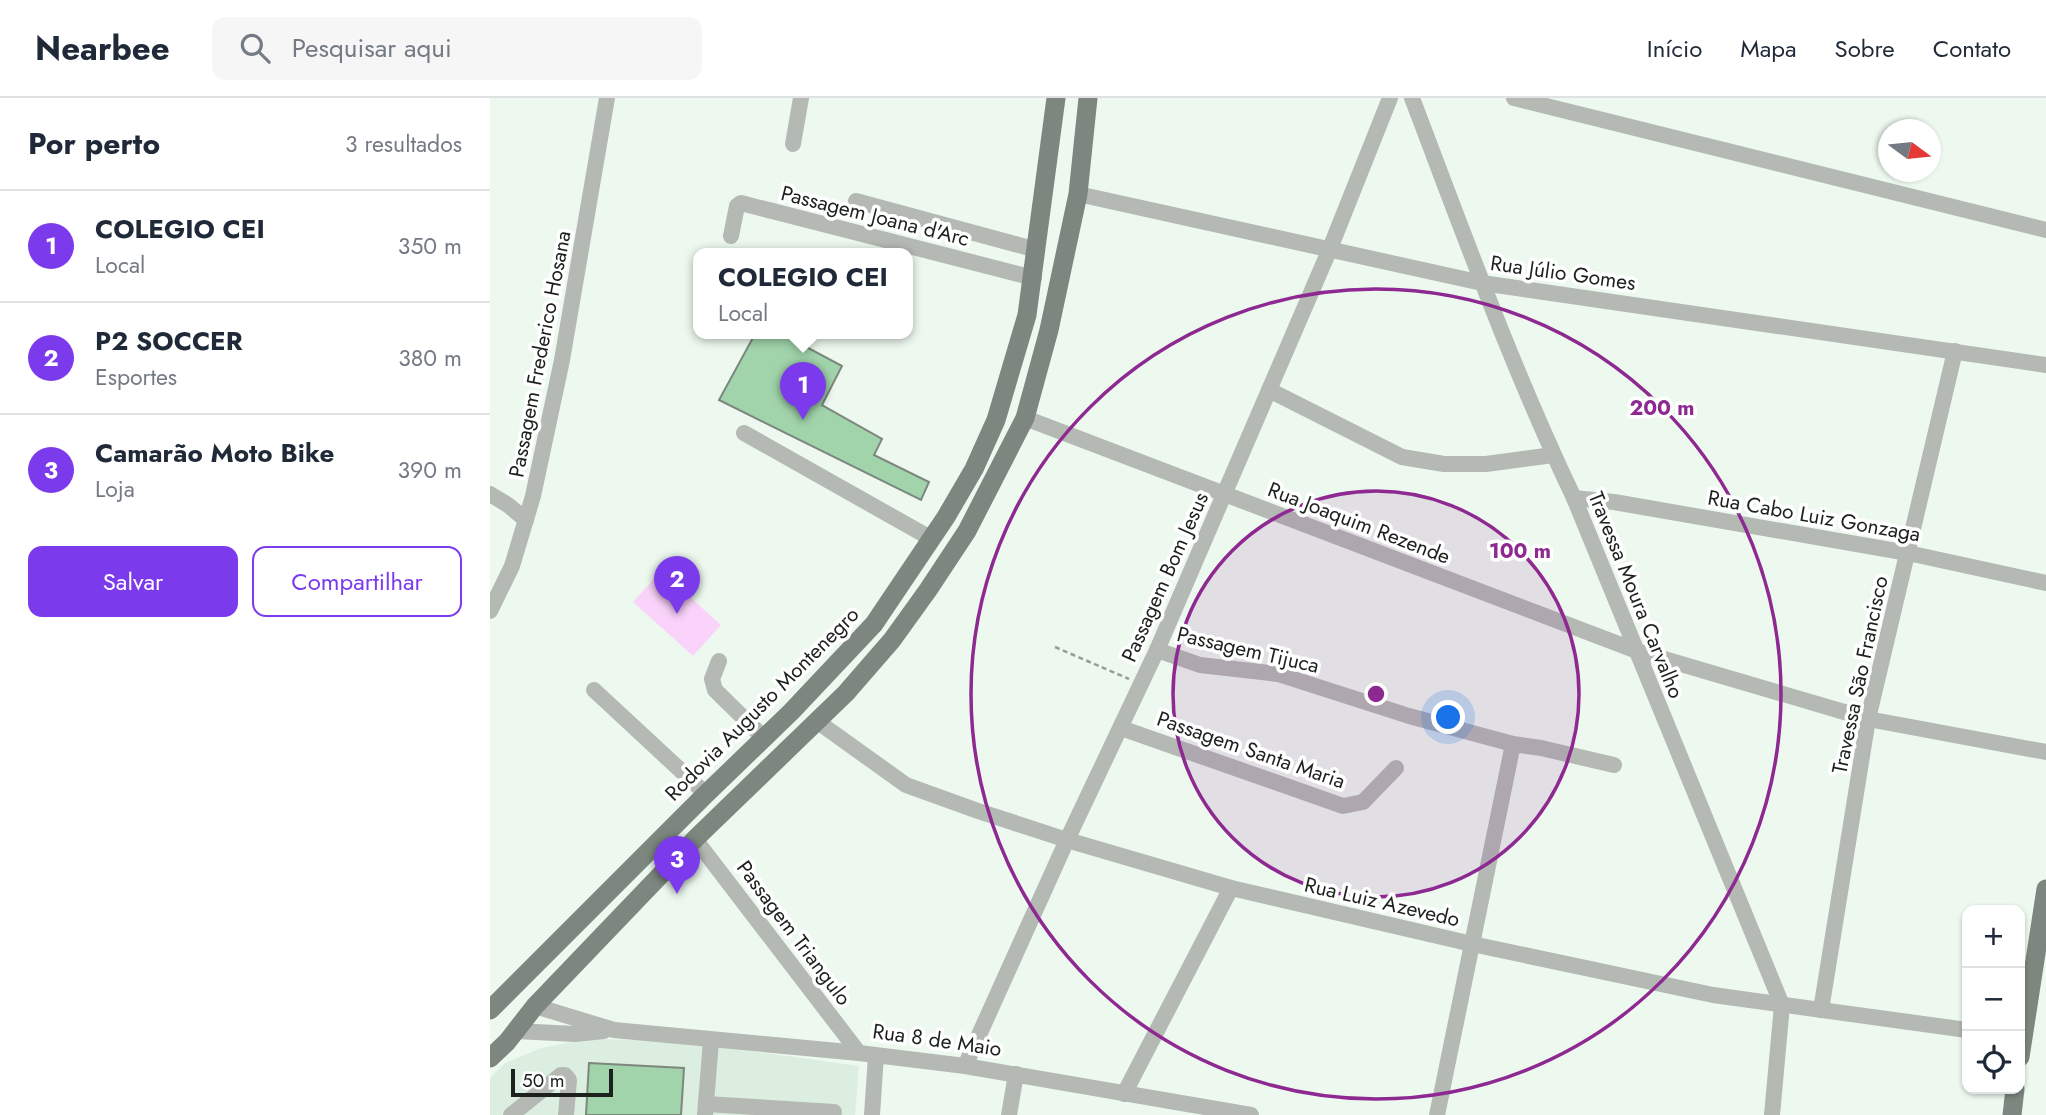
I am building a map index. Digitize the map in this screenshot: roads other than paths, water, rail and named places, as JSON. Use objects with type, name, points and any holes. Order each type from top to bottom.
[{"type":"main road","name":"Rodovia Augusto Montenegro","points":[[491,1010],[764,738],[874,624],[932,539],[974,469],[996,420],[1018,348],[1034,278],[1056,98]]},
{"type":"main road","points":[[490,1058],[535,1006],[695,839],[818,722],[892,640],[967,531],[1025,418],[1079,194],[1088,98]]},
{"type":"main road","points":[[1046,186],[1079,194]]},
{"type":"main road","points":[[1018,348],[1042,355]]},
{"type":"main road","points":[[874,624],[892,640]]},
{"type":"main road","points":[[2022,1031],[2046,889]]},
{"type":"main road","name":"Rua 8 de Maio","points":[[491,1010],[535,1006]]},
{"type":"main road","name":"Rua 8 de Maio","points":[[491,1010],[516,1031]]},
{"type":"main road","points":[[2011,1115],[2014,1094]]},
{"type":"street","name":"Passagem Frederico Hosana","points":[[490,611],[512,566],[533,496],[562,360],[607,98]]},
{"type":"street","points":[[793,144],[801,98]]},
{"type":"street","name":"Passagem Bom Jesus","points":[[965,1066],[1157,650],[1329,251],[1390,98]]},
{"type":"street","name":"Travessa Moura Carvalho","points":[[1412,98],[1482,283],[1553,455],[1574,498],[1782,1005],[1772,1115]]},
{"type":"street","points":[[1514,98],[2046,230]]},
{"type":"street","name":"Rua Júlio Gomes","points":[[1079,194],[1482,283],[2046,365]]},
{"type":"street","points":[[856,201],[1038,250]]},
{"type":"street","name":"Passagem Joana d'Arc","points":[[731,236],[737,206],[741,203],[1034,278]]},
{"type":"street","name":"Travessa São Francisco","points":[[1822,1010],[1868,719],[1955,351]]},
{"type":"street","points":[[1269,390],[1402,457],[1444,464],[1486,464],[1553,455]]},
{"type":"street","name":"Rua Joaquim Rezende","points":[[1025,418],[1637,651],[1868,719],[2046,752]]},
{"type":"street","points":[[744,433],[932,539]]},
{"type":"street","points":[[490,494],[526,520]]},
{"type":"street","name":"Rua Cabo Luiz Gonzaga","points":[[1574,498],[1614,502],[1908,554],[2046,583]]},
{"type":"street","name":"Passagem Tijuca","points":[[1157,650],[1200,665],[1278,674],[1409,716],[1513,744],[1614,765]]},
{"type":"street","points":[[719,661],[712,679],[715,690],[764,738]]},
{"type":"street","points":[[593,690],[706,794]]},
{"type":"street","name":"Rua Luiz Azevedo","points":[[818,722],[906,785],[1067,840],[1231,888],[1472,944],[1713,995],[1962,1029]]},
{"type":"street","name":"Passagem Santa Maria","points":[[1121,728],[1343,806],[1363,802],[1396,768]]},
{"type":"street","points":[[1437,1115],[1513,744]]},
{"type":"street","name":"Passagem Triangulo","points":[[695,839],[859,1053]]},
{"type":"street","points":[[1124,1094],[1231,888]]},
{"type":"street","name":"Rua 8 de Maio","points":[[535,1006],[614,1030],[859,1053],[965,1066],[1250,1115]]},
{"type":"street","name":"Rua 8 de Maio","points":[[516,1031],[575,1034],[614,1030]]},
{"type":"street","points":[[711,1041],[706,1109],[834,1112]]},
{"type":"street","points":[[872,1115],[876,1056]]},
{"type":"street","points":[[1009,1115],[1016,1074]]},
{"type":"street","points":[[511,1115],[528,1107],[561,1075],[565,1075],[569,1080],[566,1115]]},
{"type":"place","name":"COLEGIO CEI","points":[[803,420]]},
{"type":"place","name":"P2 SOCCER","points":[[677,614]]},
{"type":"place","name":"Camarão Moto Bike","points":[[677,894]]}]
